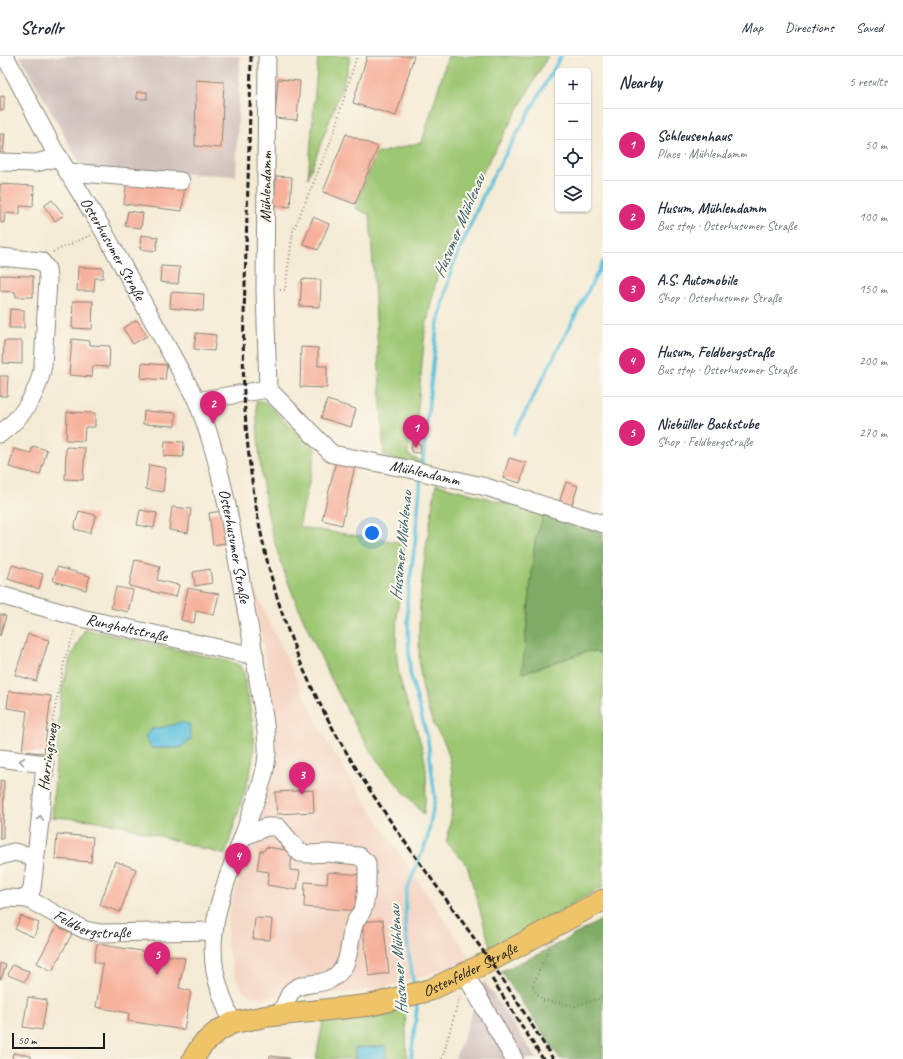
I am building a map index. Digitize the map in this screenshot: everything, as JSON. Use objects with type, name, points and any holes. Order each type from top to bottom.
[{"type":"main road","name":"Ostenfelder Straße","points":[[232,1023],[280,1014],[371,1005],[430,990],[458,977],[603,900]]},
{"type":"main road","points":[[193,1059],[202,1045],[218,1031],[232,1023]]},
{"type":"street","name":"Osterhusumer Straße","points":[[5,56],[59,157],[103,230],[197,401],[207,426],[222,478],[255,656],[266,727],[267,754],[259,790],[224,888],[216,917],[214,931],[212,948],[215,972],[222,997],[232,1023]]},
{"type":"street","name":"Mühlendamm","points":[[268,56],[265,290],[268,389],[332,454],[433,474],[486,487],[603,524]]},
{"type":"street","points":[[0,162],[36,163],[59,157]]},
{"type":"street","points":[[68,172],[181,181]]},
{"type":"street","points":[[0,257],[41,261],[47,269],[48,279],[41,378],[34,396],[14,424],[0,434]]},
{"type":"street","points":[[197,401],[268,389]]},
{"type":"street","name":"Rungholtstraße","points":[[0,595],[81,618],[255,656]]},
{"type":"street","points":[[0,758],[44,764]]},
{"type":"street","name":"Harringsweg","points":[[28,899],[32,888],[40,821],[44,764]]},
{"type":"street","points":[[243,837],[266,827],[278,827],[300,853],[328,853],[359,856],[367,863],[367,889],[363,910],[354,924],[349,955],[342,970],[330,979],[299,986],[290,993],[280,1014]]},
{"type":"street","points":[[0,856],[14,852],[35,857]]},
{"type":"street","name":"Feldbergstraße","points":[[0,900],[6,898],[28,899],[78,926],[93,932],[214,931]]},
{"type":"street","points":[[458,977],[514,1059]]},
{"type":"path","points":[[265,290],[285,290],[293,231],[331,142],[357,56]]},
{"type":"path","points":[[41,261],[45,255],[103,230]]},
{"type":"path","name":"Harringsweg","points":[[44,764],[65,658],[81,618]]},
{"type":"path","points":[[546,931],[552,940],[532,987],[542,1000],[575,1006],[603,997]]},
{"type":"path","points":[[442,1059],[460,994],[458,977]]},
{"type":"shaded area","points":[[20,56],[240,56],[236,176],[83,169]]},
{"type":"shaded area","points":[[253,587],[324,737],[395,847],[471,959],[398,984],[363,991],[263,998],[250,996],[241,988],[233,970],[227,944],[228,920],[233,897],[251,846],[267,791],[274,763],[277,734],[274,706]]},
{"type":"shaded area","points":[[484,981],[537,1059],[455,1059]]},
{"type":"green space","points":[[318,56],[351,56],[342,87],[308,178]]},
{"type":"green space","points":[[448,56],[548,56],[471,193],[438,272],[425,331],[415,440],[409,441],[408,455],[421,461],[420,467],[384,456],[370,215],[355,208],[376,154],[422,142]]},
{"type":"green space","points":[[256,400],[265,402],[316,450],[299,527],[405,543],[398,611],[396,646],[397,663],[403,690],[422,746],[424,757],[426,780],[424,815],[382,767],[363,738],[333,682],[293,594],[281,563],[267,511],[258,437]]},
{"type":"green space","points":[[436,484],[544,514],[535,541],[523,673],[589,651],[603,654],[603,887],[577,901],[492,953],[467,865],[446,842],[451,818],[453,790],[450,763],[443,740],[432,721],[428,709],[420,673],[420,601],[424,562]]},
{"type":"green space","points":[[544,514],[603,533],[603,654],[589,651],[522,673],[535,541]]},
{"type":"green space","points":[[85,629],[232,662],[240,666],[244,673],[253,725],[254,750],[250,774],[225,855],[121,825],[92,820],[52,817],[61,693],[70,659]]},
{"type":"green space","points":[[603,919],[603,1059],[560,1059],[501,971],[539,954]]},
{"type":"green space","points":[[405,1006],[407,1059],[386,1059],[386,1046],[355,1048],[355,1059],[316,1059],[323,1021]]},
{"type":"water","points":[[181,722],[189,724],[191,739],[180,748],[151,748],[145,737],[151,729]]},
{"type":"water","points":[[386,1046],[386,1059],[355,1059],[355,1048]]},
{"type":"building","points":[[367,56],[414,56],[396,116],[353,103]]},
{"type":"building","points":[[278,79],[300,81],[297,120],[275,118]]},
{"type":"building","points":[[196,80],[224,82],[221,148],[195,146]]},
{"type":"building","points":[[137,92],[147,92],[147,99],[137,99]]},
{"type":"building","points":[[4,96],[4,110],[0,110],[0,97]]},
{"type":"building","points":[[0,134],[5,134],[3,154],[0,153]]},
{"type":"building","points":[[346,134],[378,147],[355,204],[323,192]]},
{"type":"building","points":[[276,176],[292,177],[290,207],[274,205]]},
{"type":"building","points":[[127,178],[185,185],[182,211],[124,204]]},
{"type":"building","points":[[0,184],[34,186],[33,207],[20,206],[20,214],[5,213],[4,223],[0,222]]},
{"type":"building","points":[[52,200],[64,215],[55,221],[44,206]]},
{"type":"building","points":[[128,211],[143,213],[141,228],[125,226]]},
{"type":"building","points":[[313,217],[329,224],[318,250],[303,244]]},
{"type":"building","points":[[141,235],[158,237],[156,251],[140,249]]},
{"type":"building","points":[[161,266],[180,267],[178,284],[160,282]]},
{"type":"building","points":[[78,267],[103,268],[103,278],[95,278],[94,291],[77,291]]},
{"type":"building","points":[[0,275],[33,276],[33,297],[16,297],[15,292],[0,291]]},
{"type":"building","points":[[302,279],[321,280],[320,307],[300,306]]},
{"type":"building","points":[[171,292],[204,294],[203,311],[170,308]]},
{"type":"building","points":[[73,301],[93,301],[92,329],[72,328]]},
{"type":"building","points":[[10,309],[24,310],[24,328],[9,328]]},
{"type":"building","points":[[137,320],[147,336],[133,344],[123,328]]},
{"type":"building","points":[[196,333],[216,335],[214,351],[194,349]]},
{"type":"building","points":[[72,339],[90,341],[90,345],[110,346],[109,367],[93,366],[92,377],[69,375]]},
{"type":"building","points":[[4,341],[22,341],[22,364],[3,363]]},
{"type":"building","points":[[301,347],[318,348],[318,366],[327,366],[327,388],[300,387]]},
{"type":"building","points":[[142,363],[167,365],[165,380],[141,378]]},
{"type":"building","points":[[0,376],[8,376],[7,396],[0,396]]},
{"type":"building","points":[[327,400],[356,409],[351,427],[321,418]]},
{"type":"building","points":[[144,411],[176,413],[175,426],[143,424]]},
{"type":"building","points":[[67,412],[95,413],[95,427],[85,427],[84,441],[66,440]]},
{"type":"building","points":[[165,441],[184,442],[183,457],[164,456]]},
{"type":"building","points":[[412,443],[421,444],[420,453],[411,452]]},
{"type":"building","points":[[33,446],[47,450],[40,475],[9,467],[14,449],[31,453]]},
{"type":"building","points":[[66,447],[85,448],[83,480],[65,479]]},
{"type":"building","points":[[509,458],[526,463],[520,483],[503,478]]},
{"type":"building","points":[[336,461],[355,465],[342,525],[322,520]]},
{"type":"building","points":[[149,465],[166,468],[163,492],[146,489]]},
{"type":"building","points":[[566,482],[578,486],[570,510],[558,506]]},
{"type":"building","points":[[172,507],[191,509],[188,533],[169,530]]},
{"type":"building","points":[[140,510],[157,513],[154,528],[137,525]]},
{"type":"building","points":[[79,511],[96,515],[90,533],[74,529]]},
{"type":"building","points":[[222,511],[226,543],[213,545],[209,513]]},
{"type":"building","points":[[135,560],[160,566],[157,580],[179,585],[176,597],[129,586]]},
{"type":"building","points":[[12,565],[43,574],[39,589],[8,579]]},
{"type":"building","points":[[57,567],[90,576],[86,590],[53,581]]},
{"type":"building","points":[[210,569],[212,583],[195,586],[193,572]]},
{"type":"building","points":[[116,587],[133,590],[128,612],[111,608]]},
{"type":"building","points":[[188,588],[219,594],[214,615],[196,611],[194,623],[181,620]]},
{"type":"building","points":[[0,614],[6,616],[0,636]]},
{"type":"building","points":[[28,634],[49,640],[36,681],[15,675]]},
{"type":"building","points":[[9,691],[51,696],[44,753],[22,751],[27,711],[7,708]]},
{"type":"building","points":[[0,780],[4,781],[3,839],[0,839]]},
{"type":"building","points":[[313,790],[314,812],[277,814],[275,792]]},
{"type":"building","points":[[57,834],[93,837],[91,862],[55,859]]},
{"type":"building","points":[[266,847],[293,851],[290,870],[300,871],[297,890],[267,885],[269,872],[257,870],[260,851],[264,851]]},
{"type":"building","points":[[115,861],[136,869],[120,912],[100,905]]},
{"type":"building","points":[[328,872],[362,875],[359,911],[304,907],[305,882],[327,884]]},
{"type":"building","points":[[21,916],[39,923],[34,937],[15,929]]},
{"type":"building","points":[[255,918],[272,919],[270,940],[253,939]]},
{"type":"building","points":[[383,920],[389,973],[369,976],[362,922]]},
{"type":"building","points":[[57,926],[72,934],[52,971],[37,963]]},
{"type":"building","points":[[97,944],[185,958],[179,988],[191,991],[184,1030],[128,1021],[129,1013],[96,1007],[103,964],[94,962]]},
{"type":"building","points":[[0,963],[6,965],[1,979],[0,979]]},
{"type":"building","points":[[12,965],[29,971],[25,982],[8,975]]},
{"type":"building","points":[[28,997],[47,1000],[42,1030],[23,1027]]},
{"type":"building","points":[[13,1053],[31,1056],[31,1059],[12,1059]]},
{"type":"building","points":[[270,1056],[289,1058],[289,1059],[269,1059]]},
{"type":"waterway","name":"Husumer Mühlenau","points":[[422,468],[437,327],[452,267],[487,187],[561,56]]},
{"type":"waterway","points":[[514,434],[603,262]]},
{"type":"waterway","name":"Husumer Mühlenau","points":[[414,986],[405,928],[406,892],[427,840],[435,799],[428,740],[410,673],[407,600],[415,544],[421,476]]},
{"type":"waterway","name":"Husumer Mühlenau","points":[[411,1059],[417,1007],[416,1000]]},
{"type":"railway","points":[[251,56],[243,339],[244,394],[251,471],[257,510],[264,548],[285,622],[299,659],[315,694],[353,763],[396,829],[497,970],[553,1059]]},
{"type":"railway","points":[[492,979],[543,1059]]},
{"type":"place","name":"Husum, Mühlendamm","points":[[213,424]]},
{"type":"place","name":"Schleusenhaus","points":[[416,448]]},
{"type":"place","name":"A.S. Automobile","points":[[302,795]]},
{"type":"place","name":"Husum, Feldbergstraße","points":[[238,876]]},
{"type":"place","name":"Niebüller Backstube","points":[[157,975]]}]
